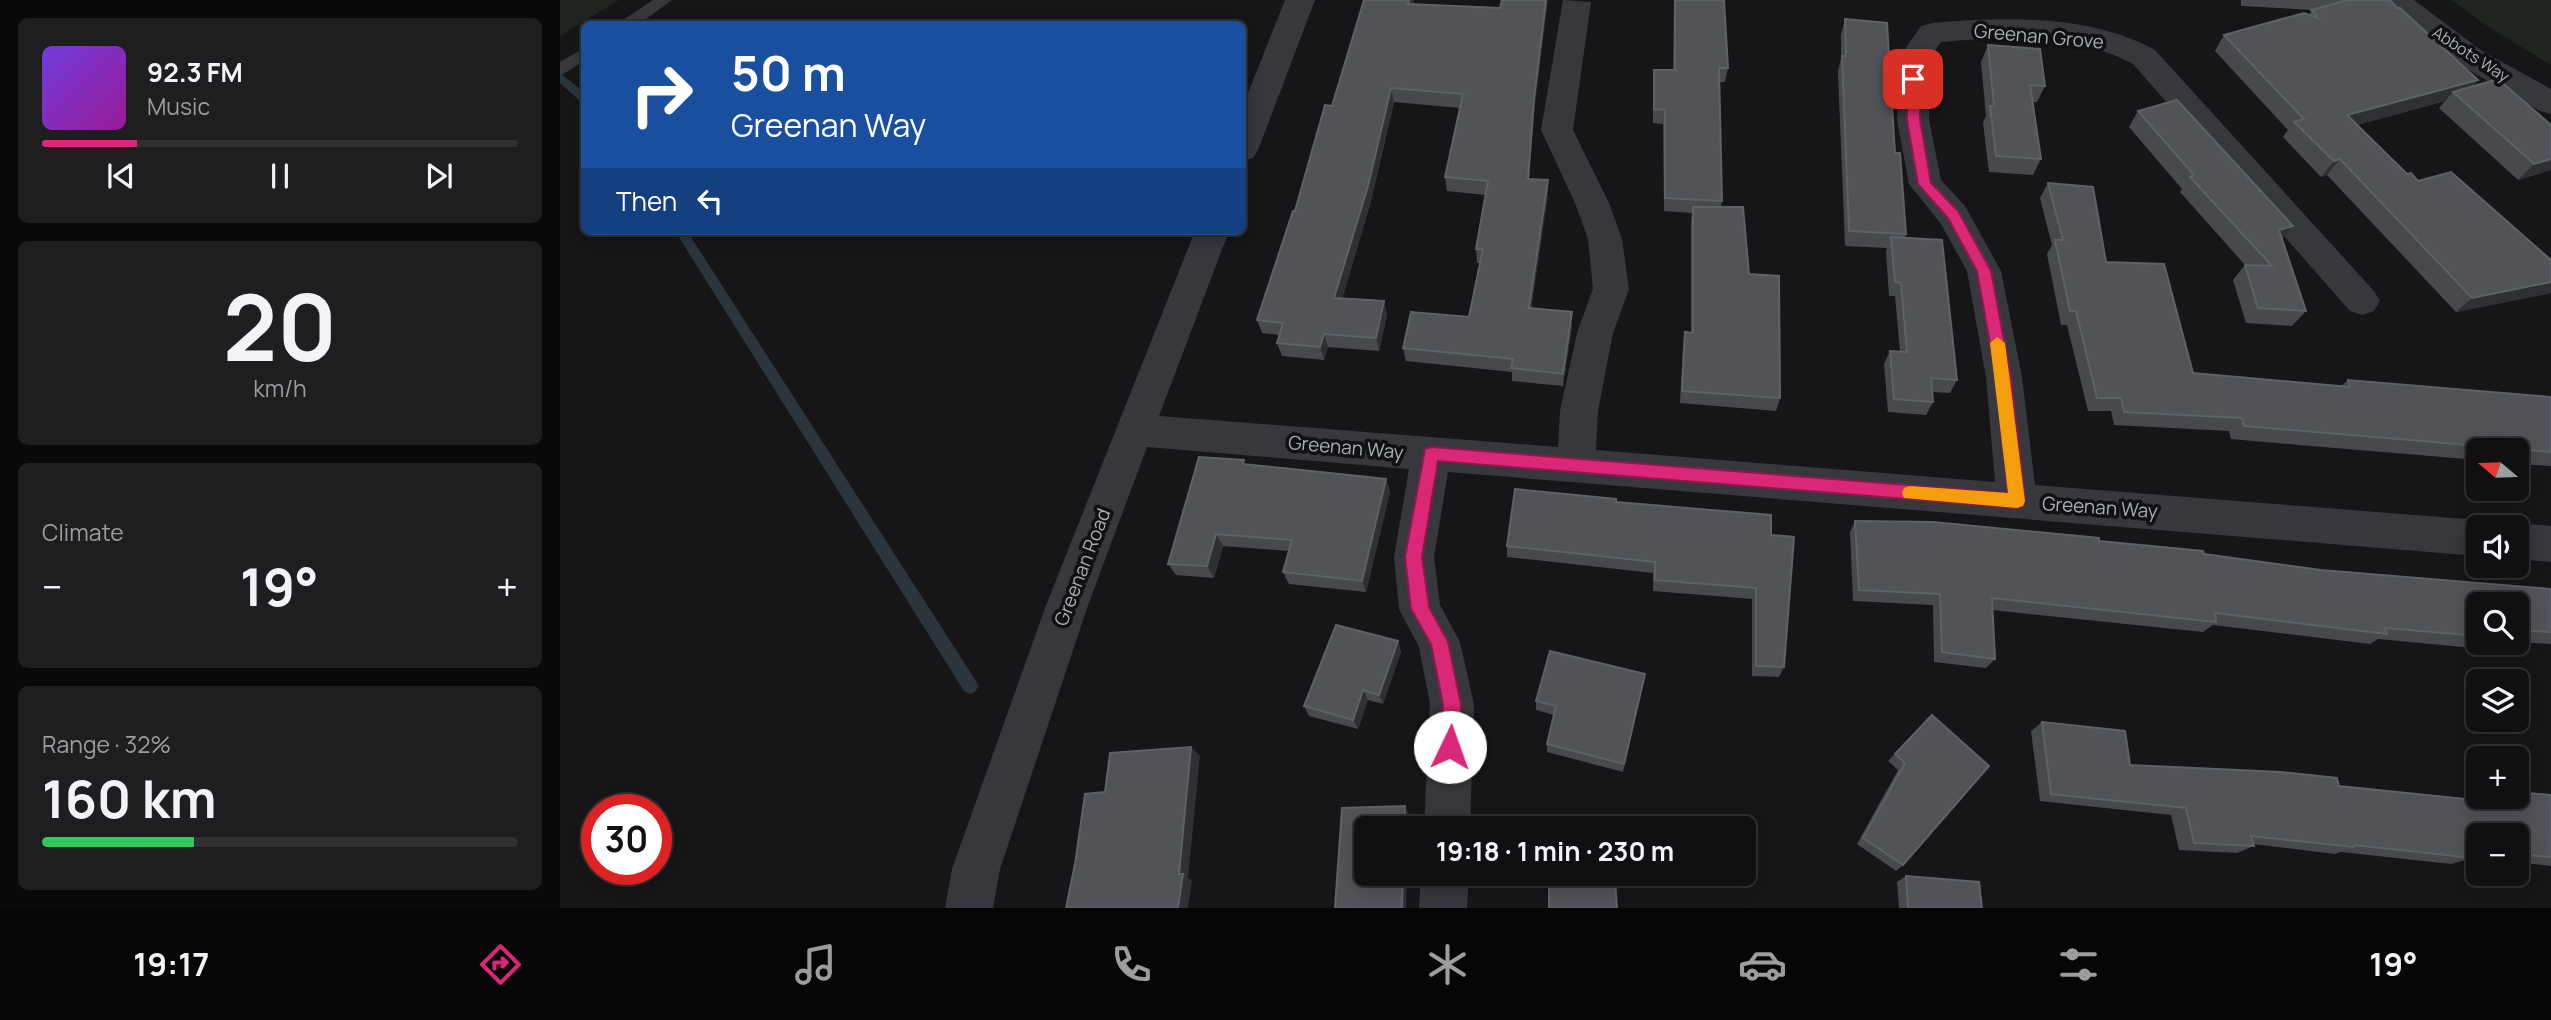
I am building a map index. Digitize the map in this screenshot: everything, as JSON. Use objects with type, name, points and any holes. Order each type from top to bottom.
[{"type":"street","points":[[1246,140],[1300,0]]},
{"type":"street","name":"Abbots Way","points":[[2395,0],[2471,58],[2551,103]]},
{"type":"street","points":[[1576,2],[1557,130],[1592,204],[1605,239],[1611,289],[1595,333],[1579,411],[1576,466]]},
{"type":"street","name":"Greenan Grove","points":[[2017,501],[2004,377],[1984,271],[1953,215],[1925,184],[1913,120],[1914,58],[1933,33],[1982,28],[2076,35],[2113,42],[2144,57],[2362,301]]},
{"type":"street","name":"Greenan Road","points":[[969,908],[976,869],[1033,701],[1210,235]]},
{"type":"street","name":"Greenan Way","points":[[1135,430],[2466,537]]},
{"type":"street","points":[[1431,454],[1414,557],[1420,609],[1440,642],[1452,704],[1447,816]]},
{"type":"street","points":[[2529,542],[2551,544]]},
{"type":"street","points":[[1443,908],[1444,886]]},
{"type":"lane","points":[[633,21],[664,0]]},
{"type":"lane","points":[[560,70],[581,56]]},
{"type":"shaded area","points":[[560,0],[619,0],[581,21],[560,36]]},
{"type":"shaded area","points":[[2451,0],[2551,0],[2551,65],[2492,29]]},
{"type":"building","points":[[1364,0],[1409,0],[1408,4],[1500,8],[1502,0],[1546,0],[1528,179],[1548,180],[1529,308],[1572,312],[1563,374],[1511,368],[1513,359],[1403,348],[1411,312],[1469,317],[1483,249],[1476,249],[1488,181],[1445,177],[1463,94],[1391,88],[1368,186],[1334,298],[1384,301],[1376,338],[1324,334],[1320,347],[1277,343],[1283,323],[1257,320],[1295,211],[1325,105],[1332,106]]},
{"type":"building","points":[[1675,0],[1724,0],[1728,68],[1719,68],[1722,201],[1665,198],[1665,110],[1654,109],[1654,70],[1675,70]]},
{"type":"building","points":[[2348,0],[2390,0],[2478,80],[2347,115],[2407,174],[2411,173],[2418,181],[2451,172],[2551,260],[2551,282],[2472,298],[2340,159],[2334,161],[2294,122],[2304,119],[2224,35],[2304,13],[2318,18],[2311,10]]},
{"type":"building","points":[[1845,19],[1887,23],[1895,153],[1900,153],[1906,234],[1849,231],[1842,56],[1846,56]]},
{"type":"building","points":[[1988,45],[2040,49],[2045,86],[2030,85],[2041,159],[1996,156],[1990,106],[1994,106]]},
{"type":"building","points":[[2498,79],[2551,125],[2551,159],[2534,164],[2453,92]]},
{"type":"building","points":[[2177,100],[2293,226],[2279,230],[2306,311],[2258,308],[2245,265],[2272,266],[2190,177],[2194,175],[2138,111]]},
{"type":"building","points":[[2048,183],[2093,187],[2106,262],[2164,264],[2193,373],[2350,387],[2348,380],[2551,397],[2551,452],[2529,450],[2529,438],[2466,438],[2466,445],[2244,426],[2242,418],[2124,412],[2121,398],[2097,398],[2076,311],[2070,311],[2055,240],[2063,240]]},
{"type":"building","points":[[1693,207],[1743,207],[1749,274],[1779,276],[1780,398],[1682,391],[1685,332],[1693,333]]},
{"type":"building","points":[[1891,237],[1942,240],[1957,380],[1931,378],[1933,402],[1894,399],[1890,351],[1907,352],[1901,283],[1895,282]]},
{"type":"building","points":[[1199,457],[1244,460],[1243,464],[1386,479],[1362,581],[1283,572],[1292,540],[1216,534],[1207,566],[1168,564]]},
{"type":"building","points":[[1515,489],[1616,499],[1616,502],[1771,515],[1771,535],[1794,537],[1784,667],[1756,666],[1756,588],[1655,580],[1655,562],[1507,546]]},
{"type":"building","points":[[1855,521],[1933,522],[2099,538],[2099,541],[2203,551],[2204,554],[2321,570],[2551,589],[2551,632],[2529,631],[2529,592],[2466,592],[2466,635],[2385,628],[2387,634],[2215,613],[2216,622],[1992,598],[1995,659],[1942,652],[1940,594],[1859,590]]},
{"type":"building","points":[[1336,625],[1398,641],[1379,695],[1363,690],[1353,720],[1304,706]]},
{"type":"building","points":[[1550,651],[1645,674],[1624,764],[1547,744],[1556,706],[1536,701]]},
{"type":"building","points":[[1932,715],[1989,766],[1903,865],[1863,838],[1905,763],[1895,754]]},
{"type":"building","points":[[2042,722],[2125,731],[2130,765],[2281,772],[2337,778],[2339,786],[2466,799],[2466,809],[2529,809],[2529,793],[2551,795],[2551,857],[2529,855],[2529,823],[2466,823],[2466,857],[2251,836],[2254,846],[2194,843],[2186,808],[2051,794]]},
{"type":"building","points":[[1191,747],[1179,874],[1183,874],[1178,908],[1066,908],[1085,794],[1105,792],[1110,753]]},
{"type":"building","points":[[1405,806],[1405,816],[1354,816],[1354,886],[1403,886],[1402,908],[1335,908],[1342,808]]},
{"type":"building","points":[[1906,876],[1979,882],[1982,908],[1908,908]]},
{"type":"building","points":[[1549,886],[1616,886],[1617,908],[1549,908]]},
{"type":"waterway","points":[[560,77],[581,95]]},
{"type":"waterway","points":[[684,235],[970,686]]},
{"type":"slow traffic","points":[[1910,493],[2017,501],[2004,377],[1997,343]]},
{"type":"route","points":[[1450,747],[1452,704],[1440,642],[1420,609],[1414,557],[1431,454],[2017,501],[2004,377],[1984,271],[1953,215],[1925,184],[1913,120],[1913,79]]}]
